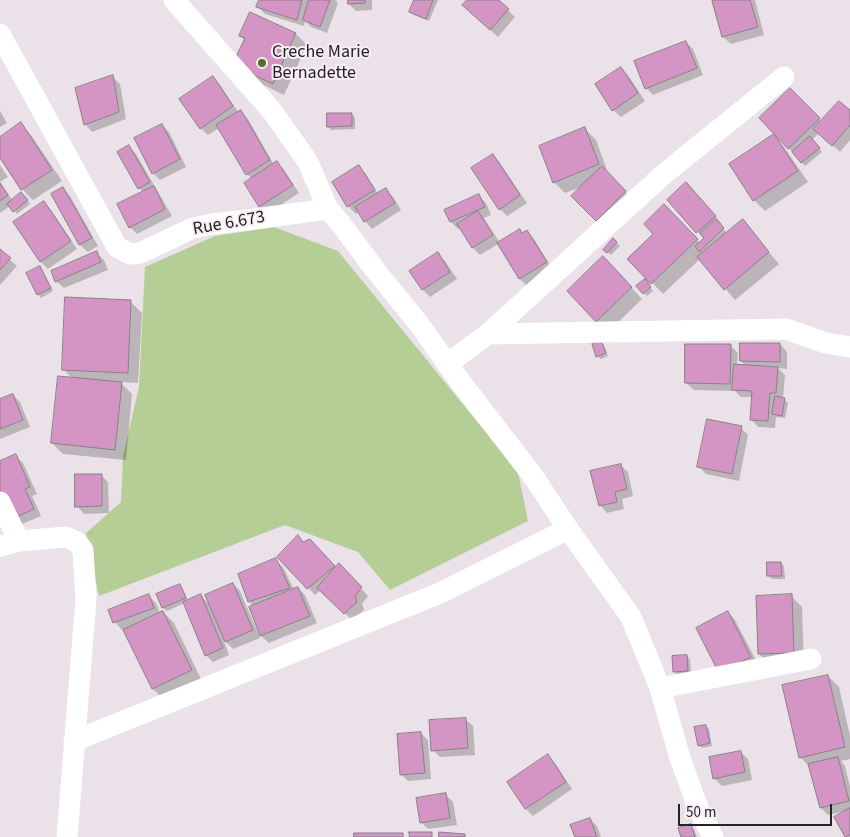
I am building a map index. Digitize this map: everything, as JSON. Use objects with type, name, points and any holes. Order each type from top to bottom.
[{"type":"street","points":[[174,0],[272,111],[308,162],[328,209],[419,324],[447,364],[533,476],[568,529],[631,617],[660,688],[680,758],[698,808],[713,837]]},
{"type":"street","name":"Rue 6.673","points":[[0,34],[117,247],[130,254],[140,253],[193,228],[328,209]]},
{"type":"street","points":[[447,364],[488,334],[664,174],[784,77]]},
{"type":"street","points":[[488,334],[786,329],[826,343],[850,347]]},
{"type":"street","points":[[0,502],[9,544],[66,536],[76,542],[83,550],[86,599],[67,837]]},
{"type":"street","points":[[74,741],[440,592],[568,529]]},
{"type":"street","points":[[660,688],[811,659]]},
{"type":"green space","points":[[274,227],[338,251],[518,472],[528,521],[390,590],[358,552],[285,525],[99,596],[86,533],[121,502],[123,456],[139,387],[145,267],[215,236]]},
{"type":"building","points":[[259,0],[302,0],[297,20],[256,7]]},
{"type":"building","points":[[309,0],[330,0],[320,27],[303,20]]},
{"type":"building","points":[[348,0],[365,0],[365,3],[348,4]]},
{"type":"building","points":[[414,0],[433,0],[426,19],[409,12]]},
{"type":"building","points":[[467,0],[499,0],[509,9],[490,30],[462,5]]},
{"type":"building","points":[[750,0],[758,27],[722,37],[712,1]]},
{"type":"building","points":[[250,12],[296,33],[273,84],[232,65],[245,38],[239,36]]},
{"type":"building","points":[[686,41],[697,68],[645,89],[634,61]]},
{"type":"building","points":[[621,67],[638,93],[612,111],[595,84]]},
{"type":"building","points":[[113,75],[119,112],[84,125],[75,88]]},
{"type":"building","points":[[213,76],[233,106],[200,129],[179,99]]},
{"type":"building","points":[[790,88],[820,118],[788,149],[759,118]]},
{"type":"building","points":[[839,101],[850,110],[850,125],[832,146],[813,129]]},
{"type":"building","points":[[241,110],[270,160],[246,175],[216,125]]},
{"type":"building","points":[[327,113],[352,113],[352,126],[327,127]]},
{"type":"building","points":[[21,122],[52,170],[21,190],[0,158],[0,137]]},
{"type":"building","points":[[162,124],[180,159],[152,174],[134,138]]},
{"type":"building","points":[[585,127],[599,164],[553,183],[539,146]]},
{"type":"building","points":[[774,134],[798,171],[753,201],[729,164]]},
{"type":"building","points":[[810,136],[820,148],[801,163],[792,152]]},
{"type":"building","points":[[129,145],[150,182],[138,189],[117,152]]},
{"type":"building","points":[[493,154],[520,195],[499,210],[471,168]]},
{"type":"building","points":[[277,161],[293,185],[259,207],[244,183]]},
{"type":"building","points":[[359,165],[375,190],[347,207],[332,182]]},
{"type":"building","points":[[602,166],[626,191],[596,221],[571,196]]},
{"type":"building","points":[[686,182],[716,216],[696,233],[667,200]]},
{"type":"building","points":[[0,183],[8,195],[0,201]]},
{"type":"building","points":[[154,186],[165,209],[129,228],[117,204]]},
{"type":"building","points":[[63,187],[92,238],[79,245],[51,194]]},
{"type":"building","points":[[386,188],[395,203],[364,222],[355,207]]},
{"type":"building","points":[[21,192],[28,200],[13,212],[7,204]]},
{"type":"building","points":[[479,194],[485,207],[450,222],[444,210]]},
{"type":"building","points":[[44,201],[71,241],[40,262],[13,222]]},
{"type":"building","points":[[664,204],[698,239],[651,284],[627,259],[653,234],[644,224]]},
{"type":"building","points":[[478,211],[493,235],[472,248],[457,224]]},
{"type":"building","points":[[716,219],[724,228],[699,252],[695,246],[704,238],[700,233]]},
{"type":"building","points":[[743,219],[769,252],[724,290],[697,257]]},
{"type":"building","points":[[520,229],[522,233],[527,230],[547,262],[519,279],[497,243]]},
{"type":"building","points":[[613,238],[617,242],[607,253],[603,250]]},
{"type":"building","points":[[0,249],[11,258],[0,270]]},
{"type":"building","points":[[97,251],[101,262],[55,282],[51,271]]},
{"type":"building","points":[[438,252],[450,272],[422,290],[409,271]]},
{"type":"building","points":[[603,256],[632,287],[596,322],[567,291]]},
{"type":"building","points":[[40,266],[51,288],[37,295],[26,273]]},
{"type":"building","points":[[645,279],[651,287],[643,294],[636,286]]},
{"type":"building","points":[[65,297],[131,300],[128,373],[62,370]]},
{"type":"building","points":[[601,341],[606,353],[596,357],[592,344]]},
{"type":"building","points":[[740,343],[780,343],[780,362],[740,361]]},
{"type":"building","points":[[685,344],[731,344],[730,384],[685,383]]},
{"type":"building","points":[[734,364],[778,367],[776,393],[770,393],[768,421],[750,420],[752,391],[732,390]]},
{"type":"building","points":[[58,376],[122,382],[115,450],[51,443]]},
{"type":"building","points":[[13,394],[23,420],[0,429],[0,399]]},
{"type":"building","points":[[775,396],[785,398],[782,416],[772,414]]},
{"type":"building","points":[[707,419],[742,426],[732,474],[697,467]]},
{"type":"building","points":[[16,454],[30,487],[25,489],[34,509],[14,518],[0,500],[0,461]]},
{"type":"building","points":[[621,464],[627,489],[615,492],[617,502],[599,506],[590,471]]},
{"type":"building","points":[[75,474],[102,474],[102,506],[75,507]]},
{"type":"building","points":[[298,535],[303,542],[310,539],[335,566],[307,589],[277,557]]},
{"type":"building","points":[[276,558],[290,588],[248,602],[238,574]]},
{"type":"building","points":[[767,562],[781,562],[782,576],[767,576]]},
{"type":"building","points":[[339,563],[362,587],[355,596],[357,602],[344,614],[317,588]]},
{"type":"building","points":[[233,583],[253,630],[225,642],[205,595]]},
{"type":"building","points":[[180,584],[186,598],[162,608],[156,594]]},
{"type":"building","points":[[298,587],[310,616],[260,636],[249,607]]},
{"type":"building","points":[[149,594],[154,608],[113,623],[108,610]]},
{"type":"building","points":[[201,594],[223,648],[205,656],[183,602]]},
{"type":"building","points":[[792,594],[794,653],[758,654],[756,596]]},
{"type":"building","points":[[163,611],[192,670],[152,689],[123,630]]},
{"type":"building","points":[[728,611],[751,657],[719,673],[696,628]]},
{"type":"building","points":[[687,655],[688,671],[673,672],[672,656]]},
{"type":"building","points":[[828,675],[845,747],[799,758],[782,685]]},
{"type":"building","points":[[466,718],[468,748],[431,751],[429,720]]},
{"type":"building","points":[[706,725],[710,743],[698,746],[694,727]]},
{"type":"building","points":[[421,732],[425,773],[400,775],[397,734]]},
{"type":"building","points":[[741,751],[745,772],[713,779],[709,757]]},
{"type":"building","points":[[548,754],[566,782],[525,809],[507,782]]},
{"type":"building","points":[[838,757],[849,801],[820,808],[808,764]]},
{"type":"building","points":[[446,793],[450,818],[420,823],[416,798]]},
{"type":"building","points":[[850,808],[850,835],[845,837],[834,817]]},
{"type":"building","points":[[590,818],[597,837],[575,837],[570,825]]},
{"type":"building","points":[[691,824],[695,837],[681,837],[678,828]]},
{"type":"building","points":[[409,832],[432,832],[432,837],[410,837]]},
{"type":"building","points":[[439,832],[465,834],[465,837],[439,837]]},
{"type":"building","points":[[354,833],[403,833],[403,837],[354,837]]},
{"type":"place","name":"Creche Marie Bernadette","points":[[262,63]]}]
